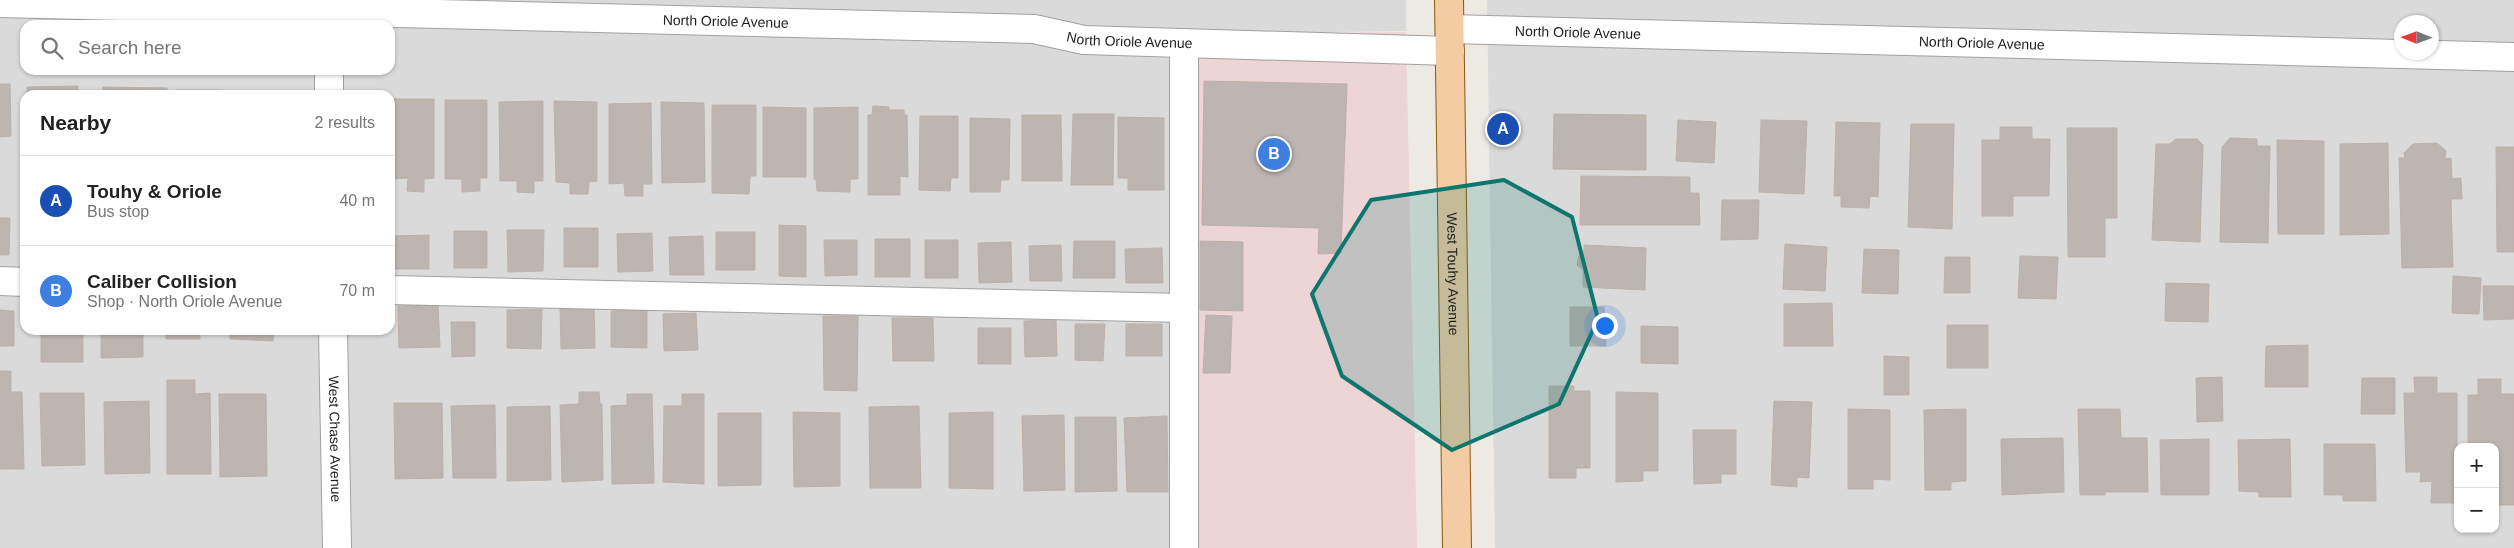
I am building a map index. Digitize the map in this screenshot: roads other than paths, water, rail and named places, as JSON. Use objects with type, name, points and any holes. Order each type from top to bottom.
[{"type":"main road","name":"West Touhy Avenue","points":[[1449,0],[1457,548]]},
{"type":"street","name":"North Oriole Avenue","points":[[0,4],[1034,29],[1084,40],[1184,44],[1450,40],[2514,57]]},
{"type":"street","points":[[1184,44],[1184,548]]},
{"type":"street","points":[[328,75],[329,90]]},
{"type":"street","points":[[0,281],[20,282]]},
{"type":"street","points":[[395,290],[1184,308]]},
{"type":"street","name":"West Chase Avenue","points":[[333,335],[337,548]]},
{"type":"place","name":"Touhy & Oriole","points":[[1503,129]]},
{"type":"place","name":"Caliber Collision","points":[[1274,154]]}]
